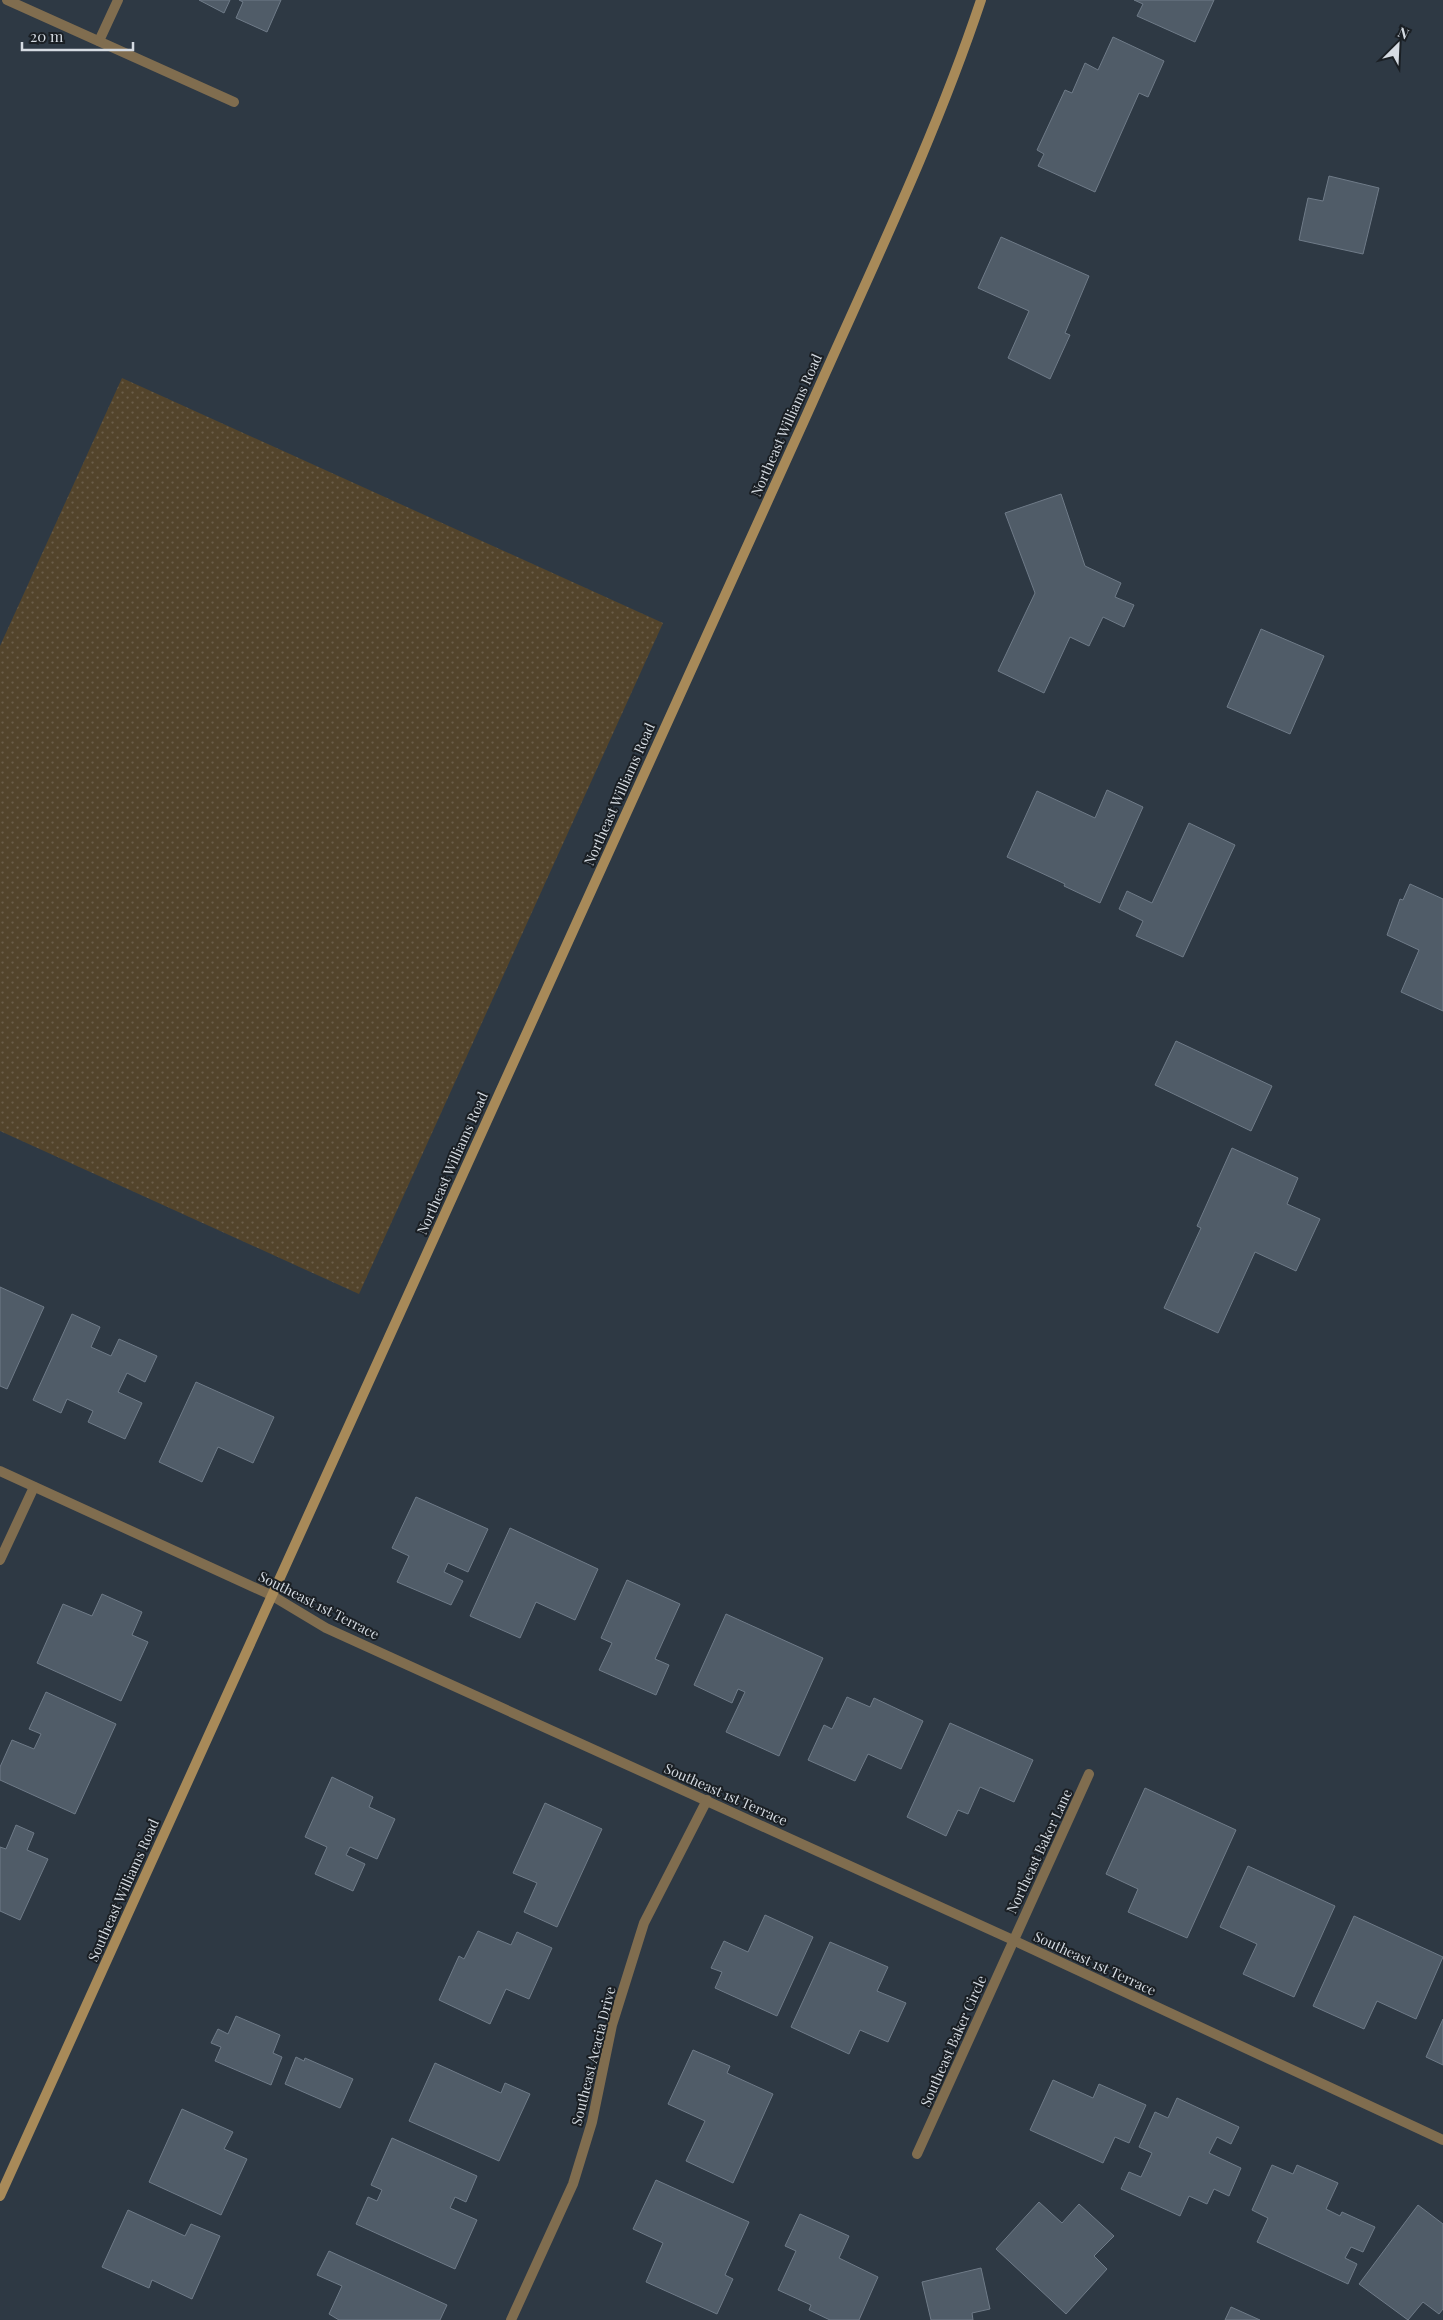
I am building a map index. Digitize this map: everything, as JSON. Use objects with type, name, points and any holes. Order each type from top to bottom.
[{"type":"street","points":[[7,0],[234,102]]},
{"type":"street","points":[[98,41],[118,0]]},
{"type":"street","name":"Northeast Williams Road","points":[[271,1595],[808,412],[931,134],[981,0]]},
{"type":"street","name":"Southeast 1st Terrace","points":[[0,1471],[271,1595],[326,1628],[1013,1940],[1443,2140]]},
{"type":"street","points":[[0,1560],[34,1487]]},
{"type":"street","name":"Southeast Williams Road","points":[[0,2196],[271,1595]]},
{"type":"street","name":"Northeast Baker Lane","points":[[1013,1940],[1089,1774]]},
{"type":"street","name":"Southeast Acacia Drive","points":[[511,2320],[573,2184],[592,2122],[612,2025],[644,1923],[707,1800]]},
{"type":"street","name":"Southeast Baker Circle","points":[[918,2154],[1013,1940]]},
{"type":"shaded area","points":[[122,378],[663,623],[359,1294],[0,1131],[0,646]]},
{"type":"building","points":[[199,0],[230,0],[224,13]]},
{"type":"building","points":[[239,0],[281,0],[267,32],[236,18],[243,2]]},
{"type":"building","points":[[1134,0],[1214,0],[1195,42],[1137,16],[1143,4]]},
{"type":"building","points":[[1113,37],[1164,61],[1148,97],[1139,93],[1095,192],[1038,166],[1044,154],[1037,150],[1065,90],[1072,93],[1085,63],[1098,70]]},
{"type":"building","points":[[1329,176],[1379,188],[1363,254],[1299,240],[1308,198],[1323,201]]},
{"type":"building","points":[[1001,237],[1089,276],[1065,333],[1070,335],[1050,379],[1008,358],[1029,311],[978,288]]},
{"type":"building","points":[[1061,494],[1085,566],[1121,583],[1115,597],[1134,605],[1124,627],[1103,617],[1089,646],[1070,637],[1044,693],[998,671],[1035,593],[1005,513]]},
{"type":"building","points":[[1261,629],[1324,656],[1290,734],[1227,707]]},
{"type":"building","points":[[1107,790],[1143,807],[1100,903],[1064,886],[1065,884],[1007,857],[1037,791],[1095,818]]},
{"type":"building","points":[[1189,823],[1235,845],[1183,957],[1136,936],[1143,921],[1119,909],[1127,891],[1152,903]]},
{"type":"building","points":[[1410,884],[1443,899],[1443,1011],[1401,992],[1419,950],[1387,935],[1400,899],[1403,900]]},
{"type":"building","points":[[1176,1041],[1272,1086],[1251,1131],[1155,1085]]},
{"type":"building","points":[[1232,1148],[1298,1178],[1287,1204],[1320,1219],[1296,1271],[1255,1252],[1218,1333],[1164,1308],[1201,1228],[1197,1226]]},
{"type":"building","points":[[0,1287],[44,1307],[7,1389],[0,1386]]},
{"type":"building","points":[[72,1314],[100,1327],[91,1347],[111,1356],[119,1339],[157,1356],[145,1382],[127,1373],[118,1392],[142,1403],[125,1439],[88,1422],[93,1411],[67,1399],[61,1413],[33,1400]]},
{"type":"building","points":[[196,1382],[274,1417],[253,1463],[218,1447],[202,1482],[159,1462]]},
{"type":"building","points":[[416,1497],[488,1529],[468,1572],[448,1563],[444,1572],[463,1581],[451,1605],[397,1582],[409,1556],[392,1548]]},
{"type":"building","points":[[510,1528],[598,1569],[575,1620],[536,1602],[520,1638],[470,1616]]},
{"type":"building","points":[[627,1580],[680,1604],[655,1659],[669,1665],[656,1695],[599,1670],[612,1643],[601,1638]]},
{"type":"building","points":[[102,1594],[142,1612],[132,1635],[148,1642],[121,1701],[37,1663],[63,1604],[92,1616]]},
{"type":"building","points":[[726,1614],[823,1658],[779,1756],[726,1732],[745,1692],[738,1689],[732,1703],[694,1685]]},
{"type":"building","points":[[46,1692],[116,1724],[75,1814],[0,1780],[0,1767],[12,1740],[34,1749],[41,1734],[29,1729]]},
{"type":"building","points":[[847,1697],[870,1707],[874,1698],[923,1721],[901,1769],[868,1754],[855,1781],[808,1760],[824,1725],[832,1729]]},
{"type":"building","points":[[950,1723],[1033,1760],[1014,1802],[980,1787],[968,1814],[958,1810],[946,1836],[907,1817]]},
{"type":"building","points":[[332,1777],[373,1797],[369,1807],[395,1819],[377,1859],[350,1847],[346,1855],[365,1864],[353,1891],[315,1874],[327,1847],[305,1837]]},
{"type":"building","points":[[1145,1788],[1236,1830],[1187,1938],[1128,1912],[1138,1889],[1106,1874]]},
{"type":"building","points":[[545,1803],[602,1829],[557,1927],[524,1912],[537,1883],[513,1873]]},
{"type":"building","points":[[16,1825],[34,1833],[27,1850],[48,1859],[20,1920],[0,1911],[0,1847],[6,1849]]},
{"type":"building","points":[[1248,1866],[1335,1906],[1294,1997],[1243,1974],[1257,1944],[1220,1927]]},
{"type":"building","points":[[765,1915],[813,1937],[777,2016],[715,1988],[722,1972],[711,1968],[724,1941],[748,1952]]},
{"type":"building","points":[[1354,1916],[1443,1957],[1416,2019],[1377,2001],[1364,2029],[1313,2006]]},
{"type":"building","points":[[478,1931],[511,1945],[517,1932],[552,1948],[529,1999],[506,1989],[490,2024],[439,2000],[459,1956],[464,1959]]},
{"type":"building","points":[[830,1942],[888,1967],[877,1991],[906,2003],[888,2042],[860,2030],[849,2054],[791,2027]]},
{"type":"building","points":[[236,2016],[280,2035],[273,2053],[282,2057],[271,2085],[215,2061],[221,2047],[211,2043],[218,2029],[228,2034]]},
{"type":"building","points":[[1443,2019],[1443,2065],[1426,2057]]},
{"type":"building","points":[[693,2050],[730,2066],[727,2073],[773,2094],[733,2183],[686,2161],[705,2121],[668,2104]]},
{"type":"building","points":[[296,2057],[304,2061],[305,2058],[353,2079],[340,2108],[285,2084]]},
{"type":"building","points":[[435,2063],[501,2093],[505,2083],[530,2094],[499,2161],[409,2121]]},
{"type":"building","points":[[1053,2080],[1093,2098],[1099,2084],[1146,2105],[1129,2143],[1115,2137],[1103,2163],[1030,2130]]},
{"type":"building","points":[[1177,2098],[1239,2127],[1231,2144],[1217,2137],[1209,2153],[1241,2168],[1229,2196],[1214,2189],[1207,2204],[1189,2196],[1180,2216],[1121,2189],[1129,2172],[1141,2177],[1152,2153],[1139,2147],[1155,2112],[1168,2118]]},
{"type":"building","points":[[182,2109],[233,2132],[224,2149],[247,2159],[221,2215],[149,2182]]},
{"type":"building","points":[[392,2138],[477,2176],[466,2202],[455,2197],[450,2208],[477,2220],[455,2269],[356,2224],[368,2197],[377,2201],[382,2190],[371,2185]]},
{"type":"building","points":[[1272,2165],[1293,2174],[1297,2165],[1338,2183],[1326,2209],[1340,2216],[1342,2212],[1375,2227],[1363,2252],[1351,2247],[1345,2258],[1357,2264],[1348,2284],[1257,2242],[1268,2218],[1252,2210]]},
{"type":"building","points":[[656,2180],[749,2222],[725,2275],[733,2279],[717,2314],[646,2282],[663,2243],[633,2229]]},
{"type":"building","points":[[1039,2202],[1062,2223],[1079,2204],[1114,2236],[1094,2256],[1107,2269],[1066,2314],[996,2249]]},
{"type":"building","points":[[1418,2205],[1443,2224],[1443,2309],[1439,2314],[1423,2302],[1408,2320],[1359,2284]]},
{"type":"building","points":[[128,2210],[185,2236],[191,2224],[220,2236],[192,2299],[152,2280],[149,2288],[102,2267]]},
{"type":"building","points":[[800,2214],[849,2236],[839,2258],[878,2277],[859,2320],[830,2320],[809,2310],[811,2305],[778,2290],[796,2251],[785,2246]]},
{"type":"building","points":[[329,2251],[447,2305],[440,2320],[339,2320],[329,2314],[342,2286],[317,2275]]},
{"type":"building","points":[[981,2268],[990,2309],[972,2313],[973,2320],[931,2320],[922,2282]]},
{"type":"building","points":[[1231,2307],[1260,2320],[1225,2320]]}]
